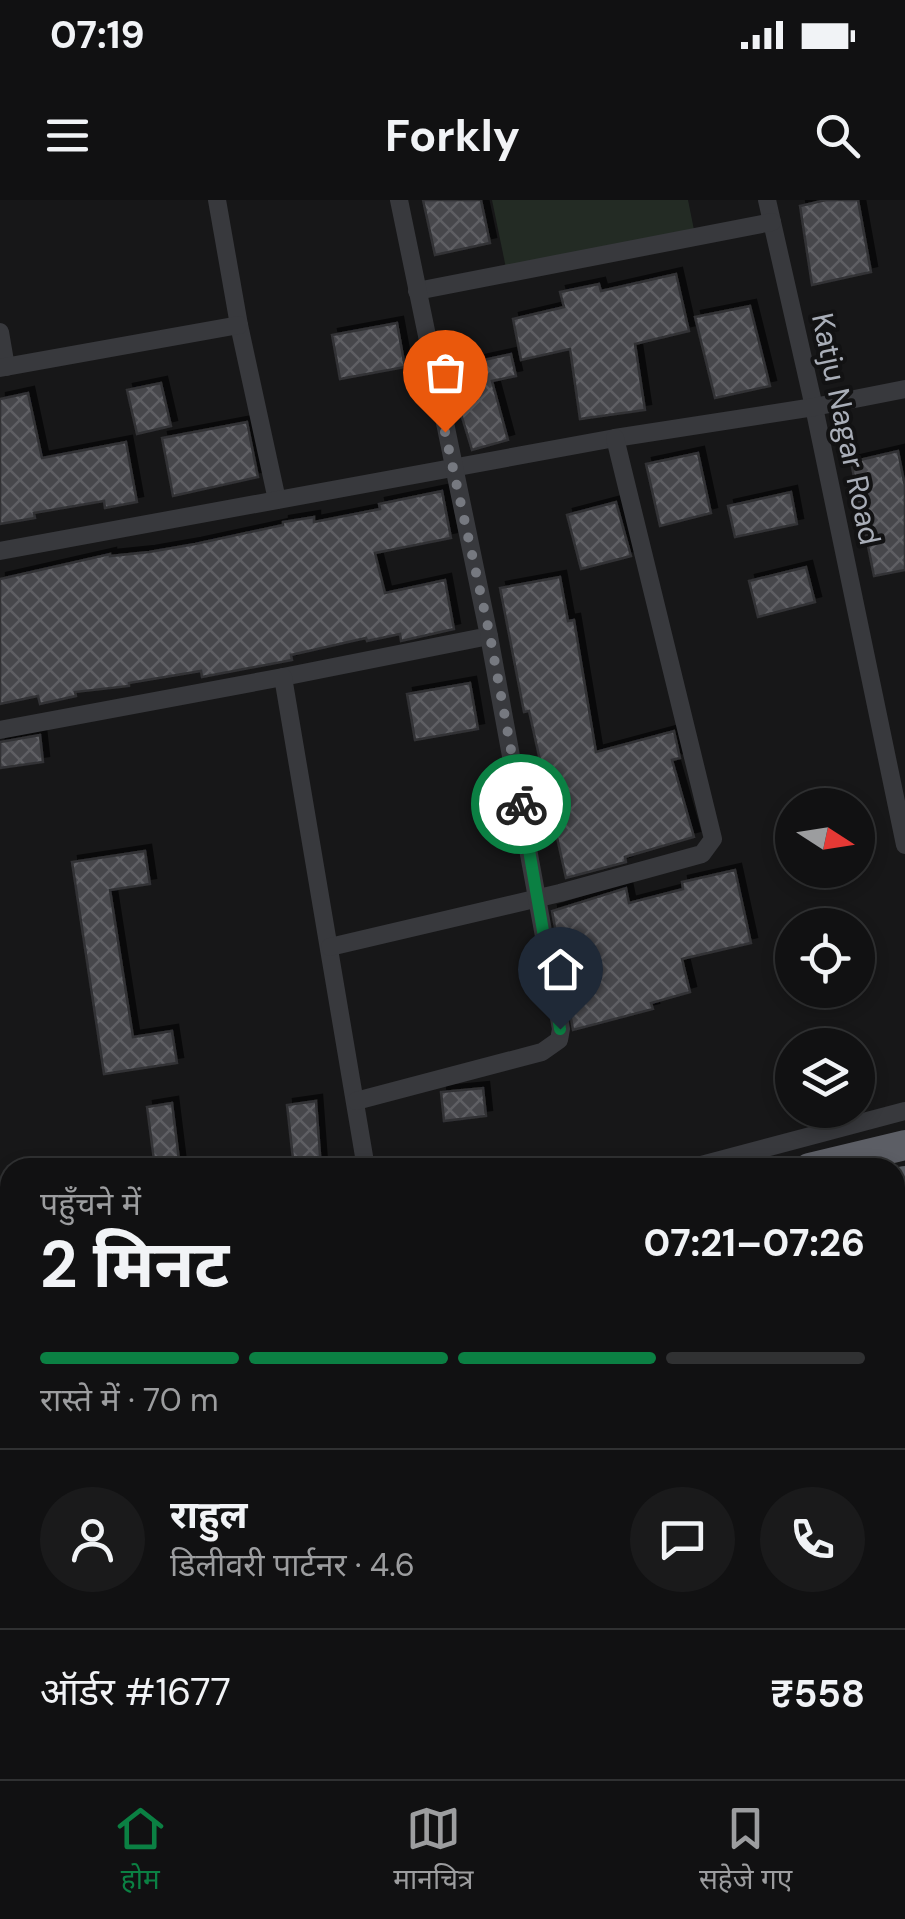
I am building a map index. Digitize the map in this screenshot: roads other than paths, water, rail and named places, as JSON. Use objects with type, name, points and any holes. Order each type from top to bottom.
[{"type":"highway","points":[[851,1158],[905,1145]]},
{"type":"street","points":[[216,200],[277,500]]},
{"type":"street","points":[[356,1101],[542,1052],[559,1040],[560,1029],[490,636],[399,200]]},
{"type":"street","name":"Katju Nagar Road","points":[[767,200],[905,845]]},
{"type":"street","points":[[417,291],[772,222]]},
{"type":"street","points":[[0,332],[3,367],[239,326]]},
{"type":"street","points":[[0,552],[905,388]]},
{"type":"street","points":[[330,947],[538,898],[702,854],[710,848],[712,839],[616,438]]},
{"type":"street","points":[[0,730],[490,636]]},
{"type":"street","points":[[284,677],[365,1158]]},
{"type":"street","points":[[728,1158],[905,1112]]}]
